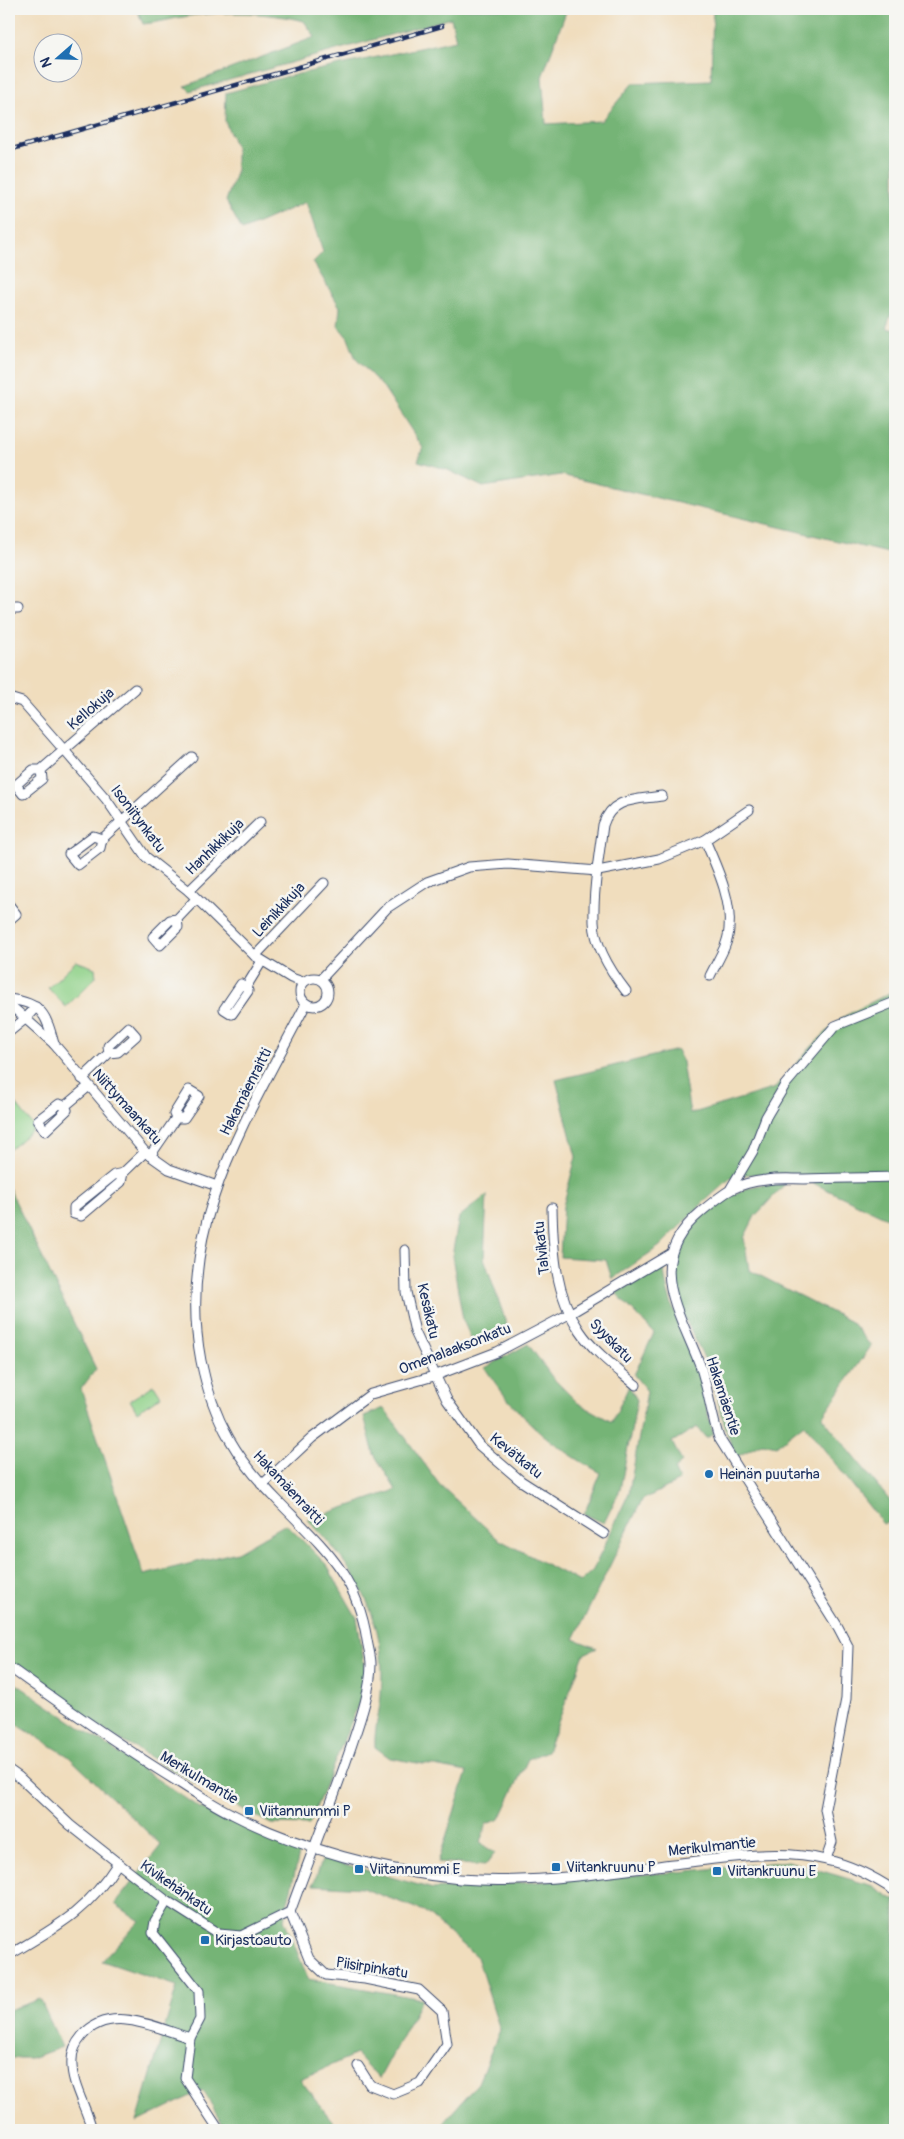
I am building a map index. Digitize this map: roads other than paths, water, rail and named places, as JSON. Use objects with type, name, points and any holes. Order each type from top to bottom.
[{"type":"street","name":"Kellokuja","points":[[41,770],[135,689]]},
{"type":"street","name":"Isoniitynkatu","points":[[9,698],[22,702],[64,750],[106,799],[146,857],[189,891],[259,959],[303,982]]},
{"type":"street","points":[[102,839],[192,757]]},
{"type":"street","points":[[626,991],[614,976],[599,942],[594,923],[603,825],[607,812],[626,801],[662,796]]},
{"type":"street","points":[[321,979],[386,908],[427,882],[469,867],[508,864],[598,871],[659,859],[705,840],[749,810]]},
{"type":"street","name":"Hanhikkikuja","points":[[189,891],[260,822]]},
{"type":"street","points":[[705,840],[728,900],[729,930],[725,947],[710,976]]},
{"type":"street","name":"Leinikkikuja","points":[[246,987],[259,959],[324,883]]},
{"type":"street","points":[[177,919],[196,899]]},
{"type":"street","points":[[9,905],[16,914],[9,920]]},
{"type":"street","points":[[311,977],[321,979],[329,990],[327,999],[315,1006],[306,1004],[300,996],[303,982],[311,977]]},
{"type":"street","points":[[9,999],[36,1006],[26,1019],[9,1032]]},
{"type":"street","points":[[731,1188],[753,1151],[766,1117],[785,1086],[835,1026],[895,1002]]},
{"type":"street","name":"Niittymaankatu","points":[[9,1004],[54,1044],[147,1154],[169,1169],[217,1186]]},
{"type":"street","name":"Hakamäenraitti","points":[[306,1004],[240,1134],[217,1186],[200,1242],[194,1302],[196,1335],[206,1382],[221,1426],[234,1448],[262,1484],[330,1553],[351,1584],[363,1616],[371,1665],[362,1714],[313,1849]]},
{"type":"street","name":"Niittymaankatu","points":[[36,1006],[44,1013],[54,1044]]},
{"type":"street","points":[[82,1078],[110,1053]]},
{"type":"street","points":[[65,1106],[88,1086]]},
{"type":"street","points":[[123,1173],[121,1182],[101,1200],[81,1216],[74,1214],[74,1207],[114,1176],[123,1173],[147,1154],[176,1118]]},
{"type":"street","name":"Hakamäentie","points":[[826,1859],[832,1842],[825,1809],[846,1699],[848,1646],[720,1438],[712,1417],[700,1367],[679,1317],[669,1282],[670,1254],[674,1242],[686,1225],[731,1188],[766,1180],[895,1177]]},
{"type":"street","points":[[94,1191],[101,1200]]},
{"type":"street","name":"Talvikatu","points":[[552,1208],[554,1258],[564,1300],[571,1313]]},
{"type":"street","name":"Kesäkatu","points":[[405,1250],[406,1292],[415,1332],[434,1376]]},
{"type":"street","name":"Omenalaaksonkatu","points":[[262,1484],[312,1438],[371,1394],[434,1376],[497,1352],[571,1313],[670,1254]]},
{"type":"street","name":"Syyskatu","points":[[571,1313],[580,1332],[636,1385]]},
{"type":"street","name":"Kevätkatu","points":[[434,1376],[447,1400],[480,1445],[521,1480],[604,1534]]},
{"type":"street","name":"Merikulmantie","points":[[9,1667],[105,1735],[232,1815],[313,1849],[441,1875],[497,1880],[559,1878],[746,1856],[787,1855],[826,1859],[869,1874],[895,1891]]},
{"type":"street","name":"Kivikehänkatu","points":[[9,1770],[70,1825],[118,1863],[167,1900],[219,1934],[241,1936],[290,1912]]},
{"type":"street","points":[[290,1912],[313,1849]]},
{"type":"street","points":[[9,1955],[69,1919],[103,1886],[118,1863]]},
{"type":"street","points":[[167,1900],[155,1921],[153,1933],[199,1991],[200,2019],[190,2038],[185,2078],[219,2130]]},
{"type":"street","name":"Piisirpinkatu","points":[[290,1912],[309,1959],[326,1975],[365,1979],[419,1990],[442,2011],[447,2044],[420,2083],[394,2094],[370,2085],[358,2066]]},
{"type":"street","points":[[92,2130],[74,2074],[72,2060],[75,2044],[87,2030],[103,2020],[122,2018],[190,2038]]},
{"type":"railway","points":[[9,150],[442,26]]},
{"type":"place","name":"Heinän puutarha","points":[[709,1474]]},
{"type":"place","name":"Viitannummi P","points":[[249,1811]]},
{"type":"place","name":"Viitankruunu P","points":[[556,1867]]},
{"type":"place","name":"Viitannummi E","points":[[359,1869]]},
{"type":"place","name":"Viitankruunu E","points":[[717,1871]]},
{"type":"place","name":"Kirjastoauto","points":[[205,1940]]}]
